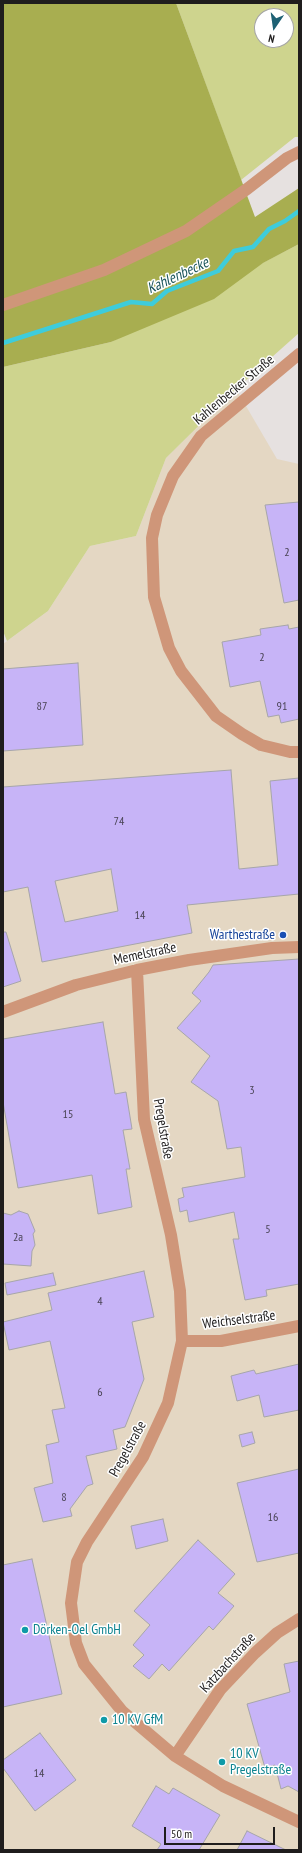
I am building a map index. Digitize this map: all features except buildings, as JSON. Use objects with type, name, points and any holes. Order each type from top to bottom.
[{"type":"street","points":[[3,305],[104,270],[186,231],[287,158],[299,152]]},
{"type":"street","name":"Kahlenbecker Straße","points":[[299,354],[201,436],[173,476],[157,515],[152,538],[152,567],[154,597],[169,648],[181,671],[196,691],[216,716],[242,734],[261,745],[290,752],[299,752]]},
{"type":"street","name":"Memelstraße","points":[[3,1012],[76,985],[137,970],[189,960],[272,948],[299,947]]},
{"type":"street","name":"Pregelstraße","points":[[137,970],[144,1119],[171,1235],[180,1291],[182,1341],[168,1403],[143,1457],[87,1542],[77,1562],[72,1603],[76,1643],[84,1664],[122,1711],[175,1756],[223,1786],[299,1822]]},
{"type":"street","name":"Weichselstraße","points":[[182,1341],[221,1341],[299,1326]]},
{"type":"street","name":"Katzbachstraße","points":[[175,1756],[220,1690],[255,1653],[277,1633],[299,1618]]},
{"type":"shaded area","points":[[236,389],[277,459],[299,464],[299,1850],[3,1850],[3,644],[48,611],[90,546],[136,536],[166,458]]},
{"type":"green space","points":[[3,3],[176,3],[255,217],[299,188],[299,244],[263,263],[214,299],[111,342],[3,367]]},
{"type":"green space","points":[[176,3],[299,3],[299,137],[295,137],[241,180]]},
{"type":"green space","points":[[299,244],[299,333],[236,389],[166,458],[136,536],[90,546],[48,611],[7,641],[3,631],[3,367],[111,342]]},
{"type":"waterway","name":"Kahlenbecke","points":[[3,343],[131,302],[152,304],[167,291],[218,271],[234,251],[253,247],[269,229],[285,221],[299,211]]},
{"type":"place","name":"Warthestraße","points":[[283,935]]},
{"type":"place","name":"Dörken-Oel GmbH","points":[[25,1630]]},
{"type":"place","name":"10 KV GfM","points":[[104,1720]]},
{"type":"place","name":"10 KV Pregelstraße","points":[[222,1762]]}]
